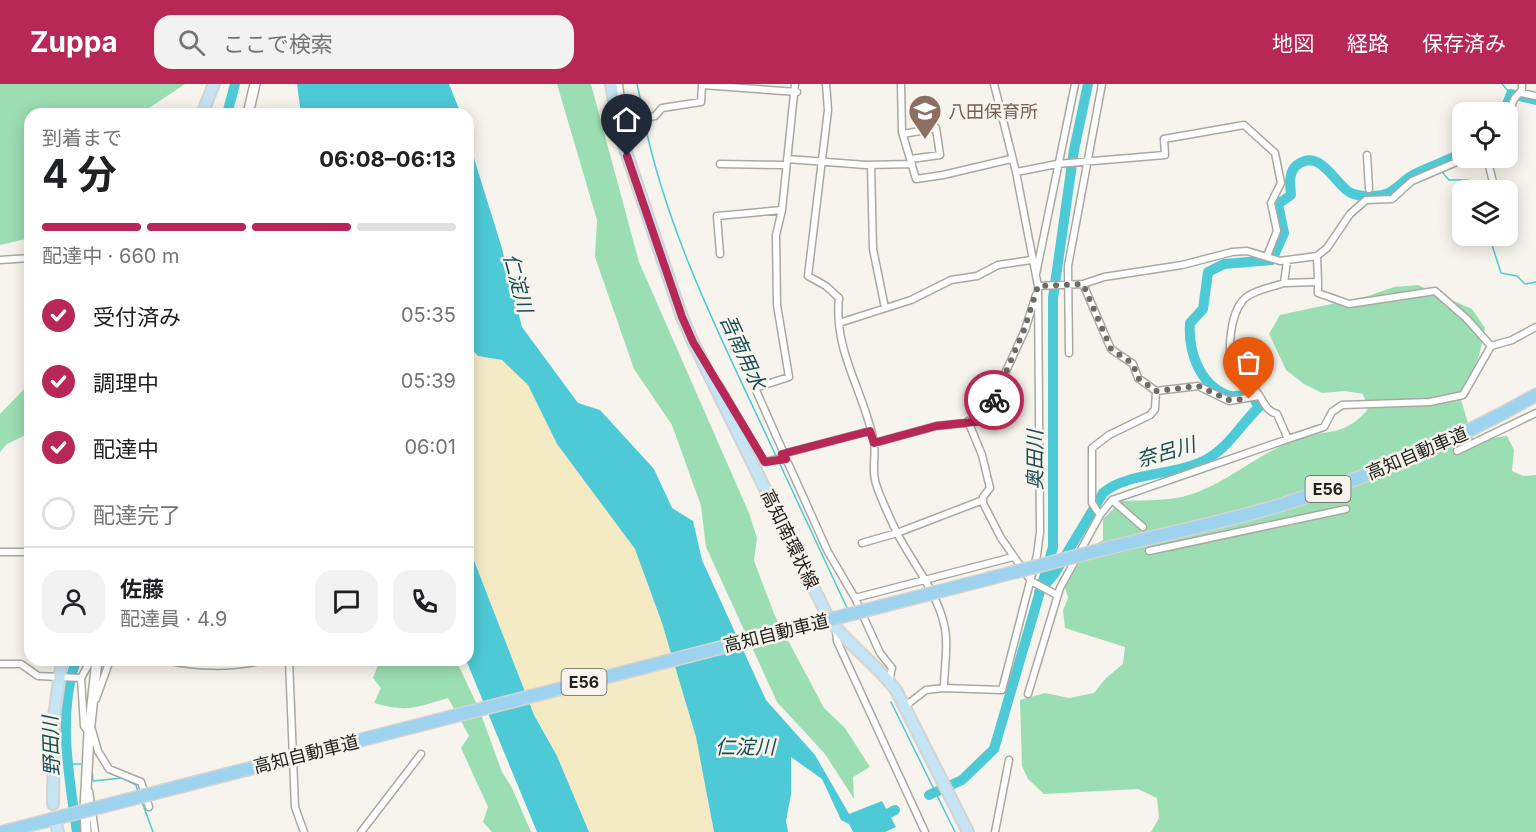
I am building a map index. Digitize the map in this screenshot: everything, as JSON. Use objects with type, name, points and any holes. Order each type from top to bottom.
[{"type":"highway","name":"高知自動車道","points":[[3,832],[58,824],[1108,548],[1278,506],[1317,493],[1452,439],[1536,395]]},
{"type":"main road","points":[[204,108],[214,84]]},
{"type":"main road","name":"高知南環状線","points":[[611,84],[620,134],[682,317],[693,342],[836,630],[889,681],[968,832]]},
{"type":"main road","points":[[53,804],[54,716],[62,666]]},
{"type":"street","points":[[249,108],[255,84]]},
{"type":"street","points":[[619,84],[623,118],[628,122],[655,116],[662,108],[701,102],[702,85],[796,88],[782,210],[776,235],[777,304],[789,376],[755,388],[828,552],[855,598],[880,653],[892,668],[889,681]]},
{"type":"street","points":[[826,84],[828,110],[813,216],[808,276],[833,290],[839,298],[839,323],[844,356],[862,401],[874,443],[875,481],[897,533],[924,579],[944,621],[946,632],[945,688]]},
{"type":"street","points":[[901,84],[903,134],[916,179],[943,176],[1011,159]]},
{"type":"street","points":[[904,707],[926,690],[945,688],[1002,690],[1037,555],[1041,513],[1041,286],[1031,260],[1016,172],[994,84]]},
{"type":"street","points":[[1036,276],[1075,84]]},
{"type":"street","points":[[1069,353],[1064,285],[1085,161],[1102,84]]},
{"type":"street","points":[[1513,102],[1521,93],[1522,84]]},
{"type":"street","points":[[1521,93],[1536,96]]},
{"type":"street","points":[[1016,172],[1057,164],[1165,155],[1164,139],[1244,125],[1275,153],[1281,183],[1271,203],[1277,231],[1269,257]]},
{"type":"street","points":[[720,164],[822,162],[871,165],[911,162],[940,155],[936,128],[903,134]]},
{"type":"street","points":[[1367,155],[1369,189]]},
{"type":"street","points":[[1041,286],[1083,284],[1104,277],[1182,265],[1232,252],[1247,251],[1284,261],[1317,256],[1327,249],[1358,206],[1366,200],[1392,199],[1412,181],[1452,164]]},
{"type":"street","points":[[871,165],[873,249],[885,308]]},
{"type":"street","points":[[720,254],[717,216],[782,210]]},
{"type":"street","points":[[1317,256],[1318,293],[1349,304],[1435,291],[1467,319],[1491,346]]},
{"type":"street","points":[[0,260],[24,258]]},
{"type":"street","points":[[839,323],[911,300],[951,280],[977,276],[998,265],[1031,260]]},
{"type":"street","points":[[1284,261],[1284,284]]},
{"type":"street","points":[[1288,439],[1277,414],[1268,411],[1259,396],[1233,372],[1232,325],[1237,309],[1248,296],[1284,284],[1318,282]]},
{"type":"street","points":[[1083,284],[1111,349],[1133,364],[1138,378],[1156,391],[1198,386],[1229,400],[1259,396]]},
{"type":"street","points":[[874,443],[968,421],[983,421],[988,414],[1041,286]]},
{"type":"street","points":[[1028,694],[1057,595],[1100,515],[1112,500],[1324,427],[1332,411],[1342,405],[1430,402],[1463,395],[1491,346],[1512,340],[1536,327]]},
{"type":"street","points":[[693,342],[765,462],[870,431]]},
{"type":"street","points":[[1100,515],[1092,503],[1092,448],[1109,435],[1150,415],[1155,409],[1156,391]]},
{"type":"street","points":[[1457,451],[1536,413]]},
{"type":"street","points":[[862,543],[897,533],[983,500],[990,488],[982,455],[968,421]]},
{"type":"street","points":[[983,500],[1013,557],[1031,581],[1057,595]]},
{"type":"street","points":[[1112,500],[1143,527]]},
{"type":"street","points":[[1149,551],[1346,509]]},
{"type":"street","points":[[0,552],[24,552]]},
{"type":"street","points":[[1070,554],[1072,566]]},
{"type":"street","points":[[855,598],[1013,557]]},
{"type":"street","points":[[836,630],[837,641],[925,832]]},
{"type":"street","points":[[0,664],[21,664],[36,675],[81,678]]},
{"type":"street","points":[[88,666],[81,678],[84,726],[109,769],[141,782],[149,807]]},
{"type":"street","points":[[86,832],[87,771],[96,666]]},
{"type":"street","points":[[90,733],[98,694],[108,666]]},
{"type":"street","points":[[198,666],[210,668],[236,666]]},
{"type":"street","points":[[289,666],[295,807],[304,832]]},
{"type":"street","points":[[361,832],[421,754]]},
{"type":"street","points":[[995,832],[1008,760]]},
{"type":"street","points":[[87,771],[95,832]]},
{"type":"green space","points":[[0,84],[185,84],[149,108],[24,108],[24,239],[0,245]]},
{"type":"green space","points":[[557,84],[591,84],[639,262],[749,513],[757,538],[754,561],[775,616],[824,708],[845,728],[870,767],[853,777],[854,799],[825,754],[777,702],[706,547],[701,506],[672,425],[634,369],[595,257],[597,220]]},
{"type":"green space","points":[[1418,285],[1472,309],[1485,328],[1473,371],[1459,393],[1473,440],[1507,436],[1514,450],[1512,471],[1523,476],[1536,475],[1536,832],[1151,832],[1159,818],[1157,798],[1138,789],[1044,794],[1028,779],[1022,766],[1020,700],[1045,693],[1069,698],[1094,693],[1106,678],[1123,664],[1125,647],[1065,628],[1063,610],[1068,598],[1063,579],[1068,560],[1103,540],[1103,519],[1121,501],[1169,499],[1192,494],[1222,481],[1265,454],[1295,440],[1342,429],[1359,418],[1368,409],[1363,394],[1345,391],[1322,393],[1304,384],[1286,370],[1269,334],[1280,315],[1368,296],[1394,287]]},
{"type":"green space","points":[[24,389],[24,436],[7,444],[0,452],[0,414]]},
{"type":"green space","points":[[378,666],[459,666],[479,709],[502,772],[512,788],[531,832],[492,832],[483,822],[488,807],[461,748],[469,736],[448,698],[420,706],[395,708],[385,706],[374,703],[381,688],[373,678]]},
{"type":"sand","points":[[474,352],[478,356],[502,360],[528,385],[557,444],[635,549],[662,623],[696,737],[714,832],[589,832],[557,756],[534,715],[474,560]]},
{"type":"water","points":[[297,84],[449,84],[459,108],[300,108]]},
{"type":"water","name":"仁淀川","points":[[474,158],[501,245],[522,327],[578,403],[600,410],[654,469],[672,508],[693,521],[702,560],[766,700],[815,755],[849,814],[882,801],[896,827],[885,832],[853,832],[849,824],[841,820],[822,779],[791,757],[791,794],[786,821],[788,832],[714,832],[696,737],[662,623],[635,549],[557,444],[528,385],[502,360],[478,356],[474,352]]},
{"type":"water","points":[[474,560],[534,715],[557,756],[589,832],[537,832],[468,666],[474,666]]},
{"type":"waterway","name":"野田川","points":[[229,108],[235,84]]},
{"type":"waterway","name":"吾南用水","points":[[637,84],[644,115]]},
{"type":"waterway","name":"奥田川","points":[[929,795],[962,780],[994,749],[1053,547],[1053,298],[1074,150],[1088,84]]},
{"type":"waterway","points":[[1502,84],[1511,94]]},
{"type":"waterway","name":"奈呂川","points":[[1508,102],[1511,94],[1536,100]]},
{"type":"waterway","name":"吾南用水","points":[[644,120],[655,164],[683,249],[776,456]]},
{"type":"waterway","name":"奈呂川","points":[[1039,592],[1055,573],[1103,493],[1125,481],[1181,469],[1207,459],[1228,442],[1259,407],[1251,394],[1229,396],[1217,390],[1202,375],[1193,355],[1190,323],[1203,309],[1208,272],[1224,264],[1272,260],[1284,233],[1278,204],[1291,195],[1290,179],[1294,168],[1305,161],[1313,160],[1326,168],[1349,192],[1369,196],[1386,194],[1409,177],[1452,157]]},
{"type":"waterway","points":[[1442,172],[1449,180],[1452,180]]},
{"type":"waterway","points":[[1492,246],[1501,273],[1517,276],[1525,284],[1536,282]]},
{"type":"waterway","name":"吾南用水","points":[[778,460],[847,608]]},
{"type":"waterway","name":"野田川","points":[[74,666],[67,702],[66,746],[77,832]]},
{"type":"waterway","name":"吾南用水","points":[[891,702],[955,832]]},
{"type":"waterway","points":[[67,764],[84,764]]},
{"type":"waterway","points":[[92,768],[93,781],[122,778],[136,785],[138,792]]},
{"type":"waterway","points":[[142,802],[153,832]]},
{"type":"waterway","name":"奥田川","points":[[876,820],[895,810]]},
{"type":"tunnel","points":[[1143,527],[1149,551]]},
{"type":"way so far","points":[[994,400],[1024,330],[1038,286],[1083,284],[1111,349],[1133,364],[1138,378],[1149,388],[1156,391],[1198,386],[1229,400],[1249,399]]},
{"type":"place","name":"八田保育所","points":[[925,140]]},
{"type":"route","points":[[627,156],[682,317],[693,342],[765,462],[786,459],[782,454],[870,431],[874,443],[936,426],[983,421],[994,400]]}]
